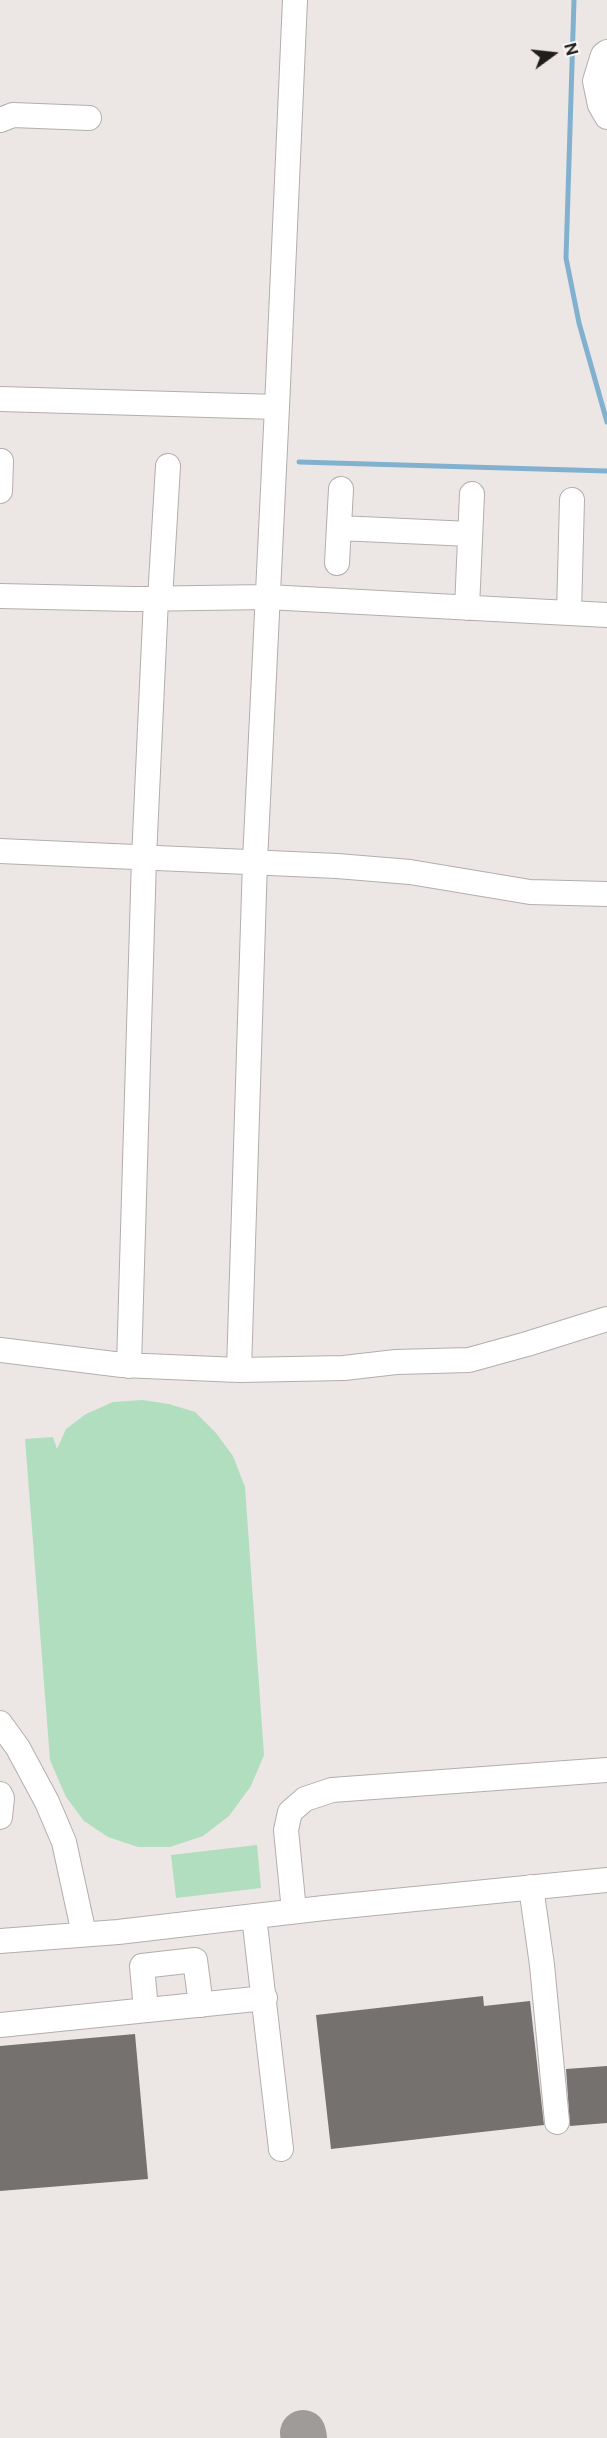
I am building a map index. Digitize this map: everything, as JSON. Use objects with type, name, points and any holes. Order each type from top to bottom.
[{"type":"lane","points":[[239,1370],[255,861],[295,0]]},
{"type":"lane","points":[[607,52],[603,55],[595,81],[600,105],[607,117]]},
{"type":"lane","points":[[0,120],[13,115],[89,118]]},
{"type":"lane","points":[[0,399],[277,407]]},
{"type":"lane","points":[[0,491],[1,461]]},
{"type":"lane","points":[[129,1366],[144,858],[158,599],[168,466]]},
{"type":"lane","points":[[338,563],[341,489]]},
{"type":"lane","points":[[467,608],[472,494]]},
{"type":"lane","points":[[569,613],[572,500]]},
{"type":"lane","points":[[339,528],[470,534]]},
{"type":"lane","points":[[0,596],[158,599],[267,597],[607,615]]},
{"type":"lane","points":[[0,851],[255,861],[410,872],[530,892],[607,894]]},
{"type":"lane","points":[[0,1350],[129,1366],[239,1370],[344,1368],[396,1362],[469,1360],[607,1318]]},
{"type":"lane","points":[[0,1723],[18,1748],[47,1802],[64,1842],[84,1934]]},
{"type":"lane","points":[[294,1911],[286,1830],[290,1812],[305,1799],[332,1790],[607,1770]]},
{"type":"lane","points":[[0,1794],[2,1798],[0,1817]]},
{"type":"lane","points":[[0,1941],[607,1880]]},
{"type":"lane","points":[[531,1887],[542,1965],[557,2122]]},
{"type":"lane","points":[[254,1916],[281,2149]]},
{"type":"lane","points":[[146,2010],[142,1966],[195,1960],[201,2005]]},
{"type":"lane","points":[[0,2025],[265,1998]]},
{"type":"green space","points":[[142,1400],[169,1404],[195,1412],[216,1433],[233,1456],[245,1487],[264,1755],[251,1786],[229,1816],[203,1836],[170,1847],[138,1847],[108,1837],[84,1821],[66,1797],[50,1760],[25,1439],[53,1437],[57,1449],[66,1429],[86,1414],[113,1402]]},
{"type":"green space","points":[[257,1845],[261,1888],[176,1898],[171,1855]]},
{"type":"building","points":[[483,1996],[484,2006],[530,2001],[544,2125],[331,2149],[316,2015]]},
{"type":"building","points":[[135,2034],[148,2179],[0,2191],[0,2046]]},
{"type":"building","points":[[607,2066],[607,2123],[570,2126],[566,2069]]},
{"type":"waterway","points":[[574,0],[566,258],[579,323],[607,422]]},
{"type":"waterway","points":[[299,462],[607,471]]},
{"type":"taxiway","points":[[303,2433],[304,2438]]}]
